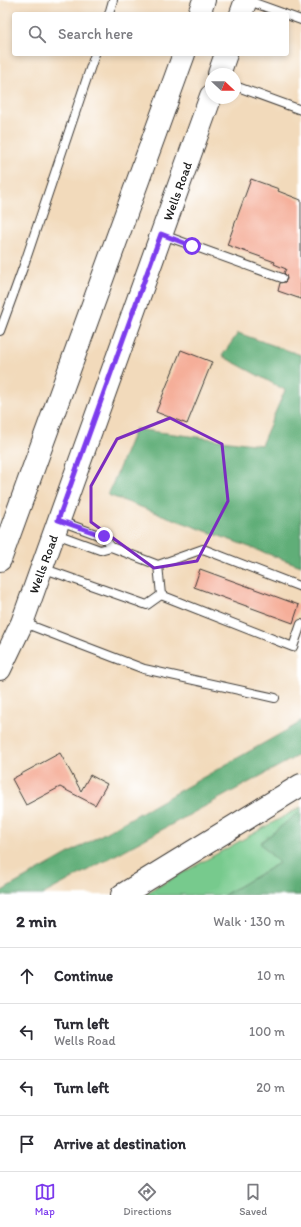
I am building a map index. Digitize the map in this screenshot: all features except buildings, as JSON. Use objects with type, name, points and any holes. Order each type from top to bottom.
[{"type":"main road","points":[[200,12],[204,0]]},
{"type":"main road","points":[[242,12],[246,0]]},
{"type":"main road","points":[[0,560],[183,56]]},
{"type":"main road","points":[[221,68],[225,56]]},
{"type":"main road","name":"Wells Road","points":[[0,669],[22,623],[208,104]]},
{"type":"main road","points":[[122,895],[301,785]]},
{"type":"lane","points":[[110,12],[113,0]]},
{"type":"lane","points":[[246,0],[280,12]]},
{"type":"lane","points":[[289,15],[301,20]]},
{"type":"lane","points":[[0,332],[94,56]]},
{"type":"lane","points":[[241,88],[301,110]]},
{"type":"lane","points":[[161,234],[282,278]]},
{"type":"lane","points":[[56,527],[100,550],[110,547],[158,565],[203,549],[301,587]]},
{"type":"lane","points":[[56,527],[104,536],[110,547]]},
{"type":"lane","points":[[158,565],[161,595]]},
{"type":"lane","points":[[42,568],[147,605],[161,595]]},
{"type":"lane","points":[[161,595],[293,647],[301,624]]},
{"type":"lane","points":[[22,623],[144,669],[275,698]]},
{"type":"highlighted area","points":[[170,418],[222,444],[228,501],[197,561],[154,568],[91,522],[91,486],[117,439]]},
{"type":"green space","points":[[238,333],[301,355],[301,566],[108,495],[135,429],[261,445],[285,390],[222,356]]},
{"type":"green space","points":[[301,720],[301,754],[42,895],[0,895],[0,892],[296,725]]},
{"type":"green space","points":[[301,807],[301,811],[260,843],[279,863],[224,895],[143,895]]},
{"type":"green space","points":[[301,811],[301,895],[224,895],[279,863],[260,843]]},
{"type":"route","points":[[104,536],[58,520],[161,234],[192,246]]}]
